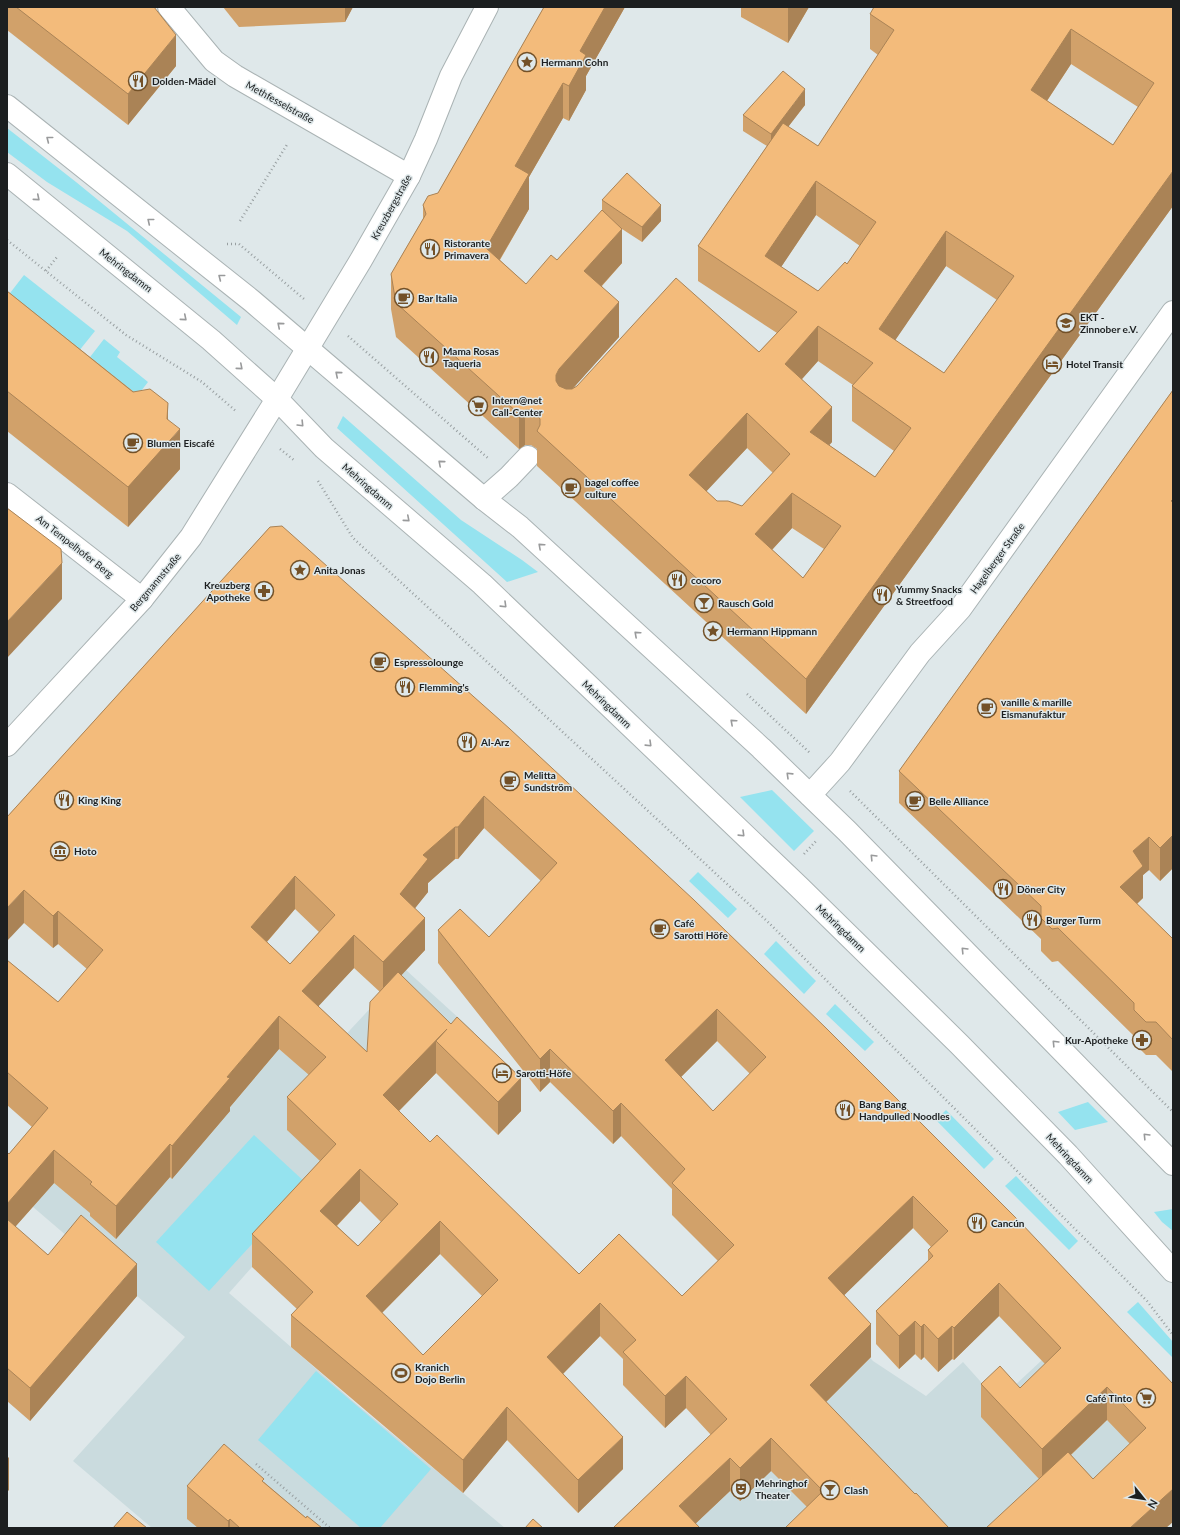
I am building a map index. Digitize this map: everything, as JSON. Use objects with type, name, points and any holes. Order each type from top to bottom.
[{"type":"main road","name":"Methfesselstraße","points":[[169,7],[214,61],[235,76],[409,176]]},
{"type":"main road","name":"Kreuzbergstraße","points":[[277,400],[361,260],[409,176],[426,139],[451,76],[487,7]]},
{"type":"main road","points":[[7,106],[252,301],[484,499],[520,527],[761,748],[847,831],[1173,1164]]},
{"type":"main road","name":"Mehringdamm","points":[[7,174],[193,325],[277,400],[324,448],[482,584],[959,1044],[1062,1149],[1173,1271]]},
{"type":"main road","name":"Hagelberger Straße","points":[[810,795],[840,762],[920,653],[960,609],[1173,312]]},
{"type":"main road","name":"Bergmannstraße","points":[[7,745],[142,599],[191,537],[277,400]]},
{"type":"main road","points":[[484,499],[510,477],[528,457]]},
{"type":"main road","name":"Am Tempelhofer Berg","points":[[7,494],[142,599]]},
{"type":"path","points":[[240,220],[288,142]]},
{"type":"path","points":[[7,240],[126,335],[202,382]]},
{"type":"path","points":[[46,271],[57,257]]},
{"type":"path","points":[[314,475],[354,538],[767,921],[1147,1301],[1173,1335]]},
{"type":"path","points":[[868,808],[1173,1112]]},
{"type":"path","points":[[801,857],[820,837]]},
{"type":"path","points":[[256,1464],[330,1528]]},
{"type":"shaded area","points":[[7,128],[76,182],[241,317],[237,325],[127,231],[47,182],[7,152]]},
{"type":"shaded area","points":[[24,275],[95,331],[70,362],[7,297]]},
{"type":"shaded area","points":[[104,339],[120,352],[117,357],[148,382],[128,408],[80,370]]},
{"type":"shaded area","points":[[343,416],[461,520],[538,572],[507,582],[337,428]]},
{"type":"shaded area","points":[[772,790],[814,831],[794,851],[740,797]]},
{"type":"shaded area","points":[[698,872],[737,909],[728,918],[689,881]]},
{"type":"shaded area","points":[[776,941],[816,981],[804,994],[764,954]]},
{"type":"shaded area","points":[[406,970],[474,1032],[229,1293],[354,1402],[505,1528],[152,1528],[73,1461],[185,1337],[19,1195],[279,1049],[309,1074]]},
{"type":"shaded area","points":[[835,1004],[874,1042],[865,1051],[826,1014]]},
{"type":"shaded area","points":[[1088,1102],[1108,1122],[1075,1130],[1058,1112]]},
{"type":"shaded area","points":[[946,1110],[994,1159],[984,1169],[936,1120]]},
{"type":"shaded area","points":[[254,1135],[307,1184],[209,1291],[156,1242]]},
{"type":"shaded area","points":[[1016,1176],[1078,1241],[1069,1250],[1005,1186]]},
{"type":"shaded area","points":[[1173,1209],[1173,1231],[1162,1222],[1154,1212]]},
{"type":"shaded area","points":[[1138,1302],[1173,1342],[1173,1358],[1127,1312]]},
{"type":"shaded area","points":[[849,1334],[873,1361],[926,1396],[963,1362],[998,1401],[1042,1360],[1102,1425],[1108,1420],[1159,1475],[1149,1528],[691,1528],[742,1480]]},
{"type":"shaded area","points":[[316,1371],[431,1469],[380,1528],[361,1528],[258,1440]]},
{"type":"building","points":[[16,7],[154,7],[176,35],[128,94]]},
{"type":"building","points":[[544,7],[605,7],[580,51],[586,55],[569,86],[563,83],[515,166],[529,174],[486,248],[526,284],[551,255],[557,260],[602,210],[622,229],[584,271],[619,302],[559,369],[556,375],[556,381],[559,386],[566,389],[572,389],[577,386],[676,278],[759,352],[797,312],[698,246],[783,123],[818,146],[894,30],[870,14],[874,7],[1173,7],[1173,171],[806,679],[537,431],[540,425],[540,419],[536,413],[531,410],[525,410],[519,414],[396,303],[391,274],[426,214],[423,205],[428,196],[438,193]],"holes":[[[1071,29],[1154,83],[1113,145],[1031,90]],[[816,181],[876,222],[847,264],[845,262],[818,291],[765,256]],[[946,231],[1014,276],[944,373],[879,329]],[[818,326],[873,363],[852,386],[911,428],[875,477],[810,432],[832,407],[785,364]],[[747,413],[790,454],[742,506],[728,501],[717,501],[689,475]],[[792,493],[841,526],[803,578],[755,534]]]},
{"type":"building","points":[[783,71],[805,89],[771,134],[743,115]]},
{"type":"building","points":[[627,173],[661,205],[642,227],[602,200]]},
{"type":"building","points":[[7,291],[133,392],[150,389],[168,403],[167,419],[180,429],[128,487],[7,391]]},
{"type":"building","points":[[1173,390],[1173,499],[1171,501],[1173,502],[1173,835],[1160,848],[1149,837],[1133,851],[1143,866],[1120,887],[1173,939],[1173,1040],[1156,1022],[1146,1022],[1134,1010],[1134,1003],[1058,928],[1052,929],[1041,918],[1041,906],[899,771]]},
{"type":"building","points":[[7,508],[61,549],[62,563],[7,622]]},
{"type":"building","points":[[282,526],[510,729],[694,900],[826,1028],[1020,1222],[1173,1384],[1173,1489],[1130,1528],[986,1528],[1068,1452],[1093,1479],[1146,1428],[1107,1387],[1042,1449],[981,1384],[1000,1366],[1020,1388],[1061,1348],[999,1283],[954,1328],[952,1326],[938,1339],[924,1324],[921,1327],[915,1321],[899,1336],[876,1311],[933,1256],[928,1250],[948,1231],[913,1196],[828,1278],[871,1324],[810,1385],[949,1528],[785,1528],[823,1491],[771,1438],[740,1468],[730,1458],[679,1506],[700,1528],[613,1528],[727,1419],[686,1376],[665,1396],[623,1352],[636,1340],[600,1303],[547,1357],[623,1437],[578,1480],[507,1407],[463,1460],[291,1315],[313,1292],[252,1234],[336,1144],[287,1097],[326,1057],[279,1016],[227,1077],[230,1078],[172,1146],[170,1144],[116,1206],[90,1184],[92,1182],[54,1150],[7,1204],[7,1152],[9,1154],[48,1108],[7,1072],[7,960],[58,1002],[103,950],[58,911],[53,916],[24,890],[7,908],[7,817],[270,527]],"holes":[[[484,796],[557,863],[489,937],[460,909],[438,930],[540,1059],[550,1049],[613,1111],[621,1103],[685,1169],[672,1183],[734,1245],[682,1296],[619,1234],[579,1274],[437,1135],[430,1142],[383,1095],[447,1029],[436,1041],[498,1102],[521,1078],[457,1017],[451,1024],[398,972],[370,1002],[367,1052],[302,991],[354,935],[383,962],[425,918],[400,894],[428,859],[423,855],[455,827],[458,827]],[[295,876],[335,915],[290,964],[251,927]],[[717,1009],[766,1057],[713,1111],[665,1060]],[[360,1169],[398,1204],[358,1246],[320,1211]],[[440,1221],[498,1280],[423,1355],[366,1296]]]},
{"type":"building","points":[[81,1215],[137,1264],[30,1388],[7,1368],[7,1219],[48,1255]]},
{"type":"building","points":[[224,1444],[264,1479],[262,1481],[306,1518],[307,1516],[322,1528],[240,1528],[230,1519],[228,1521],[187,1486]]},
{"type":"building","points":[[127,1512],[147,1528],[113,1528]]},
{"type":"building","points":[[533,1519],[543,1528],[525,1528]]},
{"type":"place","name":"Hermann Cohn","points":[[527,62]]},
{"type":"place","name":"Dolden-Mädel","points":[[138,81]]},
{"type":"place","name":"Ristorante Primavera","points":[[430,249]]},
{"type":"place","name":"Bar Italia","points":[[404,298]]},
{"type":"place","name":"EKT - Zinnober e.V.","points":[[1066,323]]},
{"type":"place","name":"Mama Rosas Taqueria","points":[[429,357]]},
{"type":"place","name":"Hotel Transit","points":[[1052,364]]},
{"type":"place","name":"Intern@net Call-Center","points":[[478,406]]},
{"type":"place","name":"Blumen Eiscafé","points":[[133,443]]},
{"type":"place","name":"bagel coffee culture","points":[[571,488]]},
{"type":"place","name":"Anita Jonas","points":[[300,570]]},
{"type":"place","name":"cocoro","points":[[677,580]]},
{"type":"place","name":"Kreuzberg Apotheke","points":[[264,591]]},
{"type":"place","name":"Yummy Snacks & Streetfood","points":[[882,595]]},
{"type":"place","name":"Rausch Gold","points":[[704,603]]},
{"type":"place","name":"Hermann Hippmann","points":[[713,631]]},
{"type":"place","name":"Espressolounge","points":[[380,662]]},
{"type":"place","name":"Flemming's","points":[[405,687]]},
{"type":"place","name":"vanille & marille Eismanufaktur","points":[[987,708]]},
{"type":"place","name":"Al-Arz","points":[[467,742]]},
{"type":"place","name":"Melitta Sundström","points":[[510,781]]},
{"type":"place","name":"King King","points":[[64,800]]},
{"type":"place","name":"Belle Alliance","points":[[915,801]]},
{"type":"place","name":"Hoto","points":[[60,851]]},
{"type":"place","name":"Döner City","points":[[1003,889]]},
{"type":"place","name":"Burger Turm","points":[[1032,920]]},
{"type":"place","name":"Café Sarotti Höfe","points":[[660,929]]},
{"type":"place","name":"Kur-Apotheke","points":[[1142,1040]]},
{"type":"place","name":"Sarotti-Höfe","points":[[502,1073]]},
{"type":"place","name":"Bang Bang Handpulled Noodles","points":[[845,1110]]},
{"type":"place","name":"Cancún","points":[[977,1223]]},
{"type":"place","name":"Kranich Dojo Berlin","points":[[401,1373]]},
{"type":"place","name":"Café Tinto","points":[[1146,1398]]},
{"type":"place","name":"Mehringhof Theater","points":[[741,1489]]},
{"type":"place","name":"Clash","points":[[830,1490]]}]
